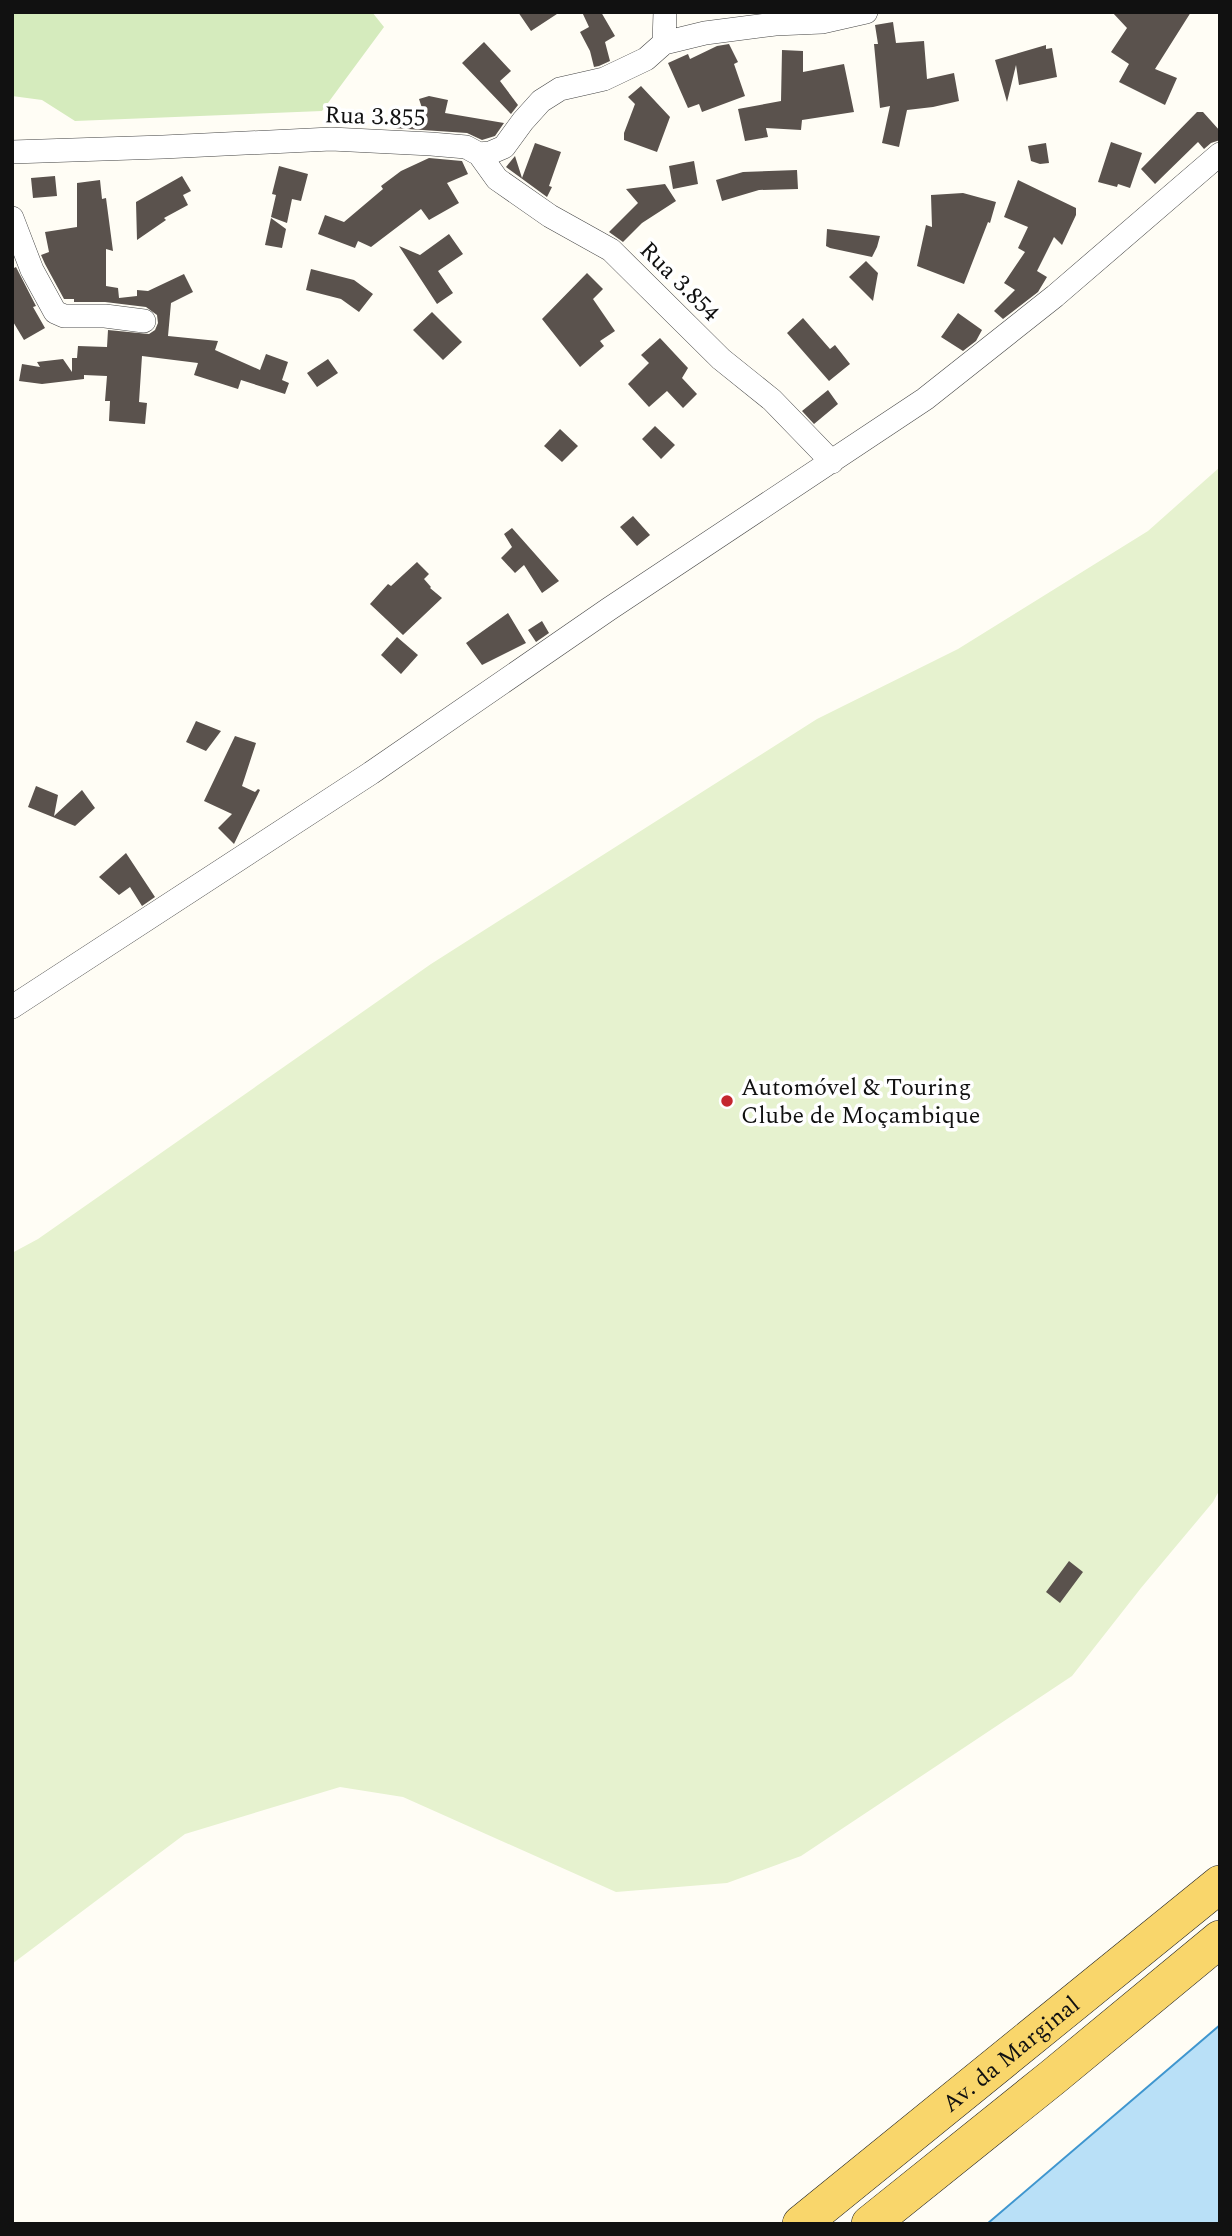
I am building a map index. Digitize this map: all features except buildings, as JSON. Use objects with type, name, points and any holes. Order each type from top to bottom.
[{"type":"main road","name":"Av. da Marginal","points":[[802,2224],[1220,1884]]},
{"type":"main road","name":"Av. da Marginal","points":[[870,2224],[1220,1940]]},
{"type":"street","points":[[664,44],[665,12]]},
{"type":"street","points":[[480,154],[504,147],[541,101],[560,89],[604,79],[646,59],[664,44],[705,33],[775,24],[822,22],[866,12]]},
{"type":"street","name":"Rua 3.855","points":[[12,152],[331,139],[466,147],[480,154]]},
{"type":"street","name":"Rua 3.854","points":[[480,154],[497,178],[550,216],[611,250],[722,359],[772,400],[832,462]]},
{"type":"street","points":[[12,1007],[360,780],[609,609],[925,399],[1014,329],[1220,154]]},
{"type":"street","points":[[12,218],[32,270],[58,315],[105,316],[144,321]]},
{"type":"green space","points":[[12,12],[372,12],[384,27],[322,111],[75,121],[42,100],[12,96]]},
{"type":"green space","name":"Automóvel & Touring Clube de Moçambique","points":[[1220,467],[1220,1489],[1213,1502],[1072,1676],[801,1856],[727,1883],[616,1892],[403,1797],[340,1787],[185,1834],[12,1964],[12,1253],[38,1239],[431,964],[817,719],[958,649],[1148,531]]},
{"type":"water","points":[[1220,2025],[1220,2224],[987,2224]]},
{"type":"place","name":"Automóvel & Touring Clube de Moçambique","points":[[727,1101]]}]
